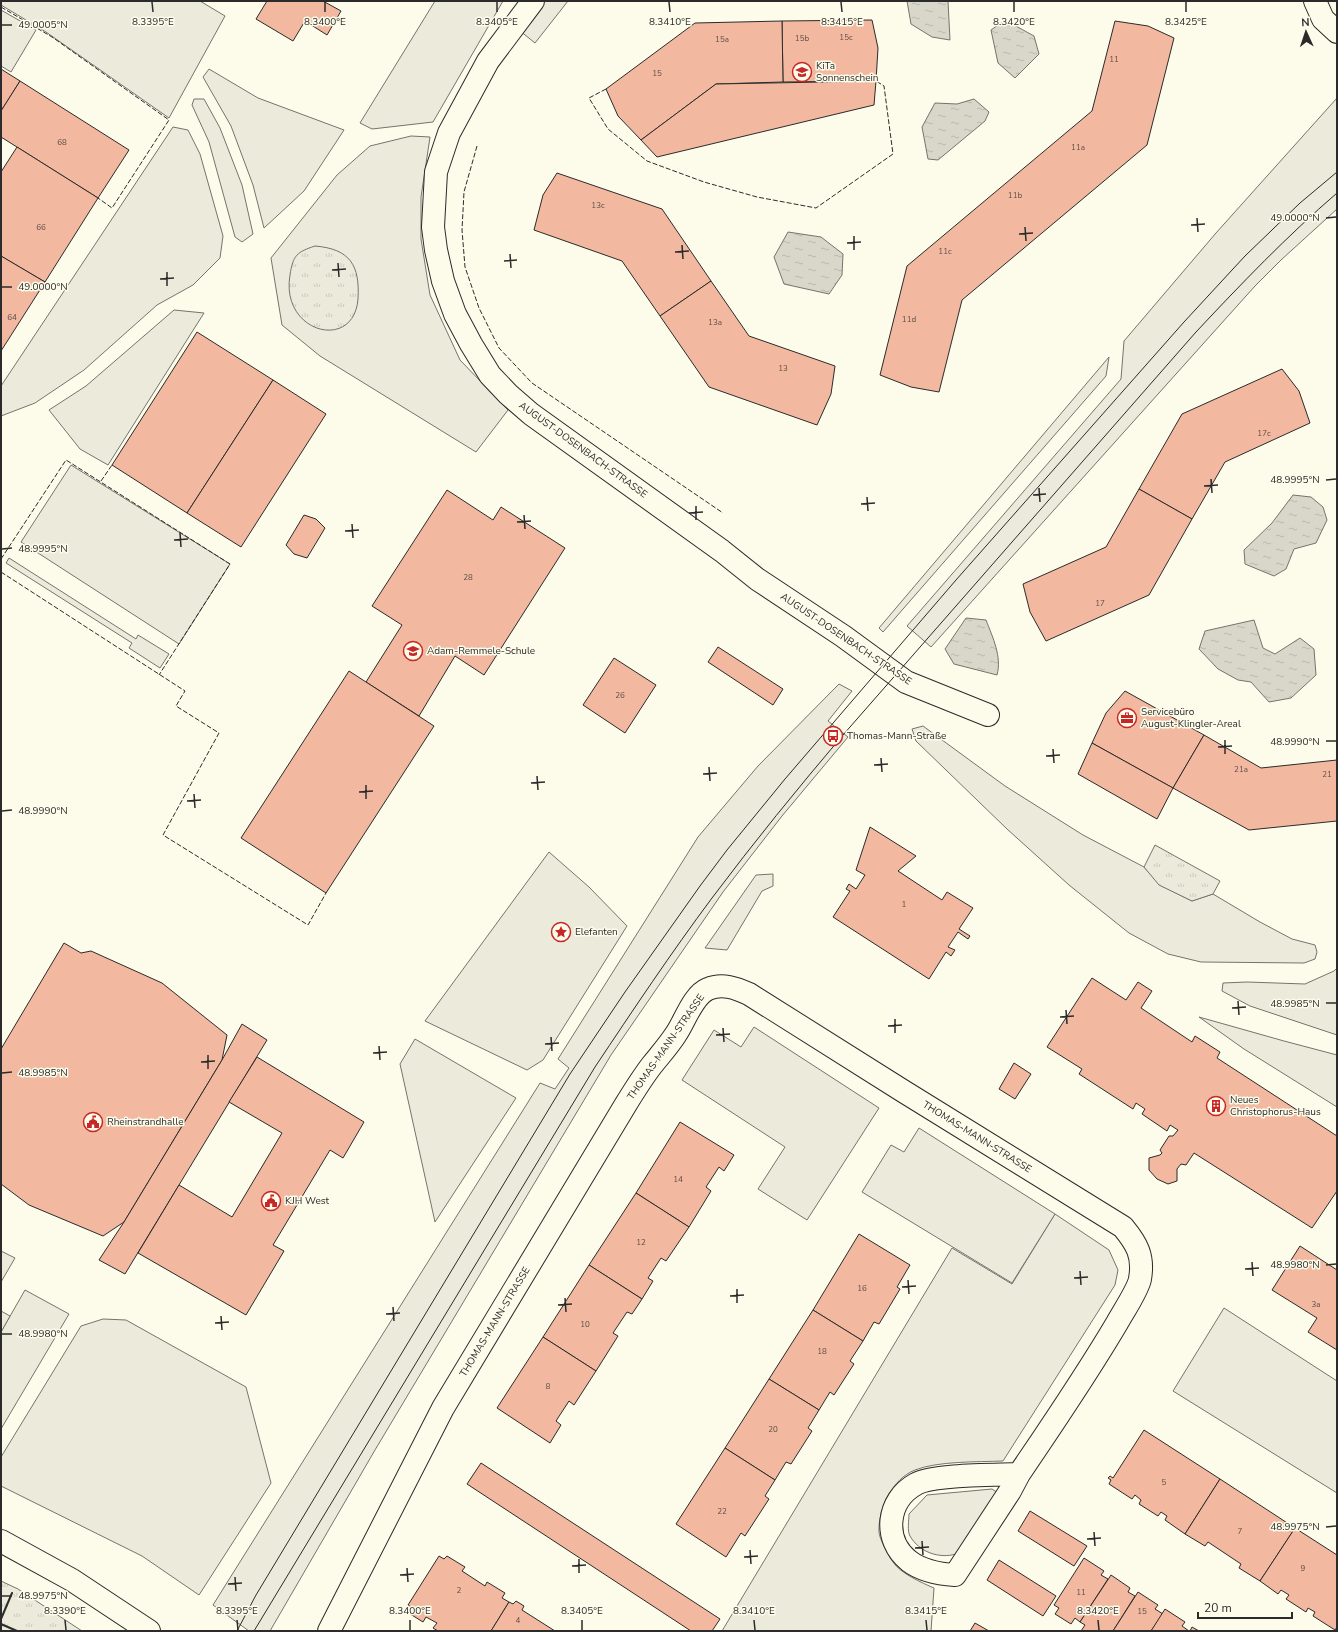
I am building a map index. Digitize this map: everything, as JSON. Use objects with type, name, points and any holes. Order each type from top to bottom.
[{"type":"street","name":"AUGUST-DOSENBACH-STRASSE","points":[[533,1],[488,61],[449,133],[436,172],[433,227],[436,250],[443,281],[455,314],[486,369],[508,394],[531,414],[722,551],[757,579],[843,636],[906,682],[988,715]]},
{"type":"street","points":[[1315,1],[1323,18],[1337,32]]},
{"type":"street","name":"THOMAS-MANN-STRASSE","points":[[329,1631],[447,1401],[626,1104],[651,1067],[677,1033],[700,995],[706,990],[715,987],[724,986],[736,988],[749,994],[1123,1227],[1134,1240],[1140,1254],[1140,1281],[1092,1366],[1019,1474],[1010,1491],[955,1575],[939,1574],[920,1567],[909,1561],[901,1553],[893,1535],[891,1517],[902,1494],[917,1483],[936,1478],[1019,1474]]},
{"type":"street","points":[[1,1541],[72,1580],[149,1631]]},
{"type":"green space","points":[[1,1],[200,1],[225,16],[169,118],[46,32],[1,5]]},
{"type":"green space","points":[[435,1],[503,1],[433,122],[372,129],[360,123]]},
{"type":"green space","points":[[209,69],[258,98],[344,130],[304,191],[264,228],[253,185],[231,126],[203,77]]},
{"type":"green space","points":[[1337,98],[1337,209],[1255,286],[931,647],[907,626],[1121,379],[1124,341],[1216,233]]},
{"type":"green space","points":[[194,99],[204,99],[220,128],[242,185],[253,234],[242,242],[235,237],[209,142],[192,105]]},
{"type":"green space","points":[[173,127],[188,130],[200,154],[223,236],[220,258],[193,285],[157,305],[84,370],[35,403],[1,416],[1,386]]},
{"type":"green space","points":[[411,136],[430,137],[421,197],[421,239],[430,295],[460,360],[508,410],[476,452],[320,356],[282,325],[271,258],[337,175],[370,146]]},
{"type":"green space","points":[[315,246],[337,251],[345,255],[355,268],[357,277],[358,299],[354,316],[344,326],[332,330],[319,329],[306,322],[296,311],[290,295],[290,275],[294,259],[304,250]]},
{"type":"green space","points":[[174,310],[204,313],[108,465],[80,449],[49,410],[86,386]]},
{"type":"green space","points":[[1109,357],[1106,376],[883,632],[879,628]]},
{"type":"green space","points":[[71,465],[230,564],[179,644],[21,542]]},
{"type":"green space","points":[[9,558],[136,639],[138,635],[169,654],[160,668],[129,648],[132,643],[6,563]]},
{"type":"green space","points":[[839,684],[852,691],[828,721],[848,737],[782,816],[723,892],[611,1055],[375,1450],[270,1631],[249,1631],[213,1605],[540,1083],[555,1089],[569,1068],[558,1059],[698,837],[758,766]]},
{"type":"green space","points":[[923,726],[1005,786],[1083,835],[1144,867],[1160,885],[1192,901],[1213,894],[1292,939],[1315,945],[1317,952],[1315,959],[1304,963],[1201,962],[1168,954],[1129,933],[1069,885],[1007,829],[916,741],[912,729]]},
{"type":"green space","points":[[1155,845],[1220,881],[1213,894],[1192,901],[1159,885],[1144,867]]},
{"type":"green space","points":[[549,852],[589,887],[627,926],[543,1060],[527,1070],[425,1021]]},
{"type":"green space","points":[[773,874],[773,886],[762,891],[727,950],[705,948],[756,875]]},
{"type":"green space","points":[[1337,968],[1337,1035],[1250,1006],[1222,991],[1223,983],[1247,982],[1305,984],[1334,971]]},
{"type":"green space","points":[[1199,1017],[1337,1055],[1337,1107],[1244,1049]]},
{"type":"green space","points":[[415,1039],[516,1098],[435,1222],[400,1064]]},
{"type":"green space","points":[[1055,1214],[1109,1250],[1118,1270],[1115,1285],[1003,1461],[946,1463],[915,1470],[907,1474],[893,1488],[881,1514],[879,1535],[893,1562],[906,1574],[934,1588],[931,1631],[722,1631],[952,1248],[1012,1284]]},
{"type":"green space","points":[[25,1290],[69,1314],[1,1429],[1,1332]]},
{"type":"green space","points":[[103,1319],[126,1320],[246,1387],[271,1483],[199,1595],[142,1556],[1,1486],[1,1457],[81,1326]]},
{"type":"green space","points":[[992,1489],[998,1493],[956,1554],[943,1556],[930,1553],[914,1542],[910,1536],[908,1528],[909,1514],[927,1495]]},
{"type":"green space","points":[[1,1581],[18,1589],[82,1631],[1,1631]]},
{"type":"shaded area","points":[[533,1],[568,1],[535,43],[514,26]]},
{"type":"shaded area","points":[[1,10],[36,30],[11,72],[1,66]]},
{"type":"shaded area","points":[[754,1027],[879,1108],[807,1220],[758,1189],[785,1147],[682,1080],[714,1030],[741,1047]]},
{"type":"shaded area","points":[[919,1128],[1055,1214],[1012,1283],[862,1192],[891,1145],[904,1152]]},
{"type":"shaded area","points":[[1,1251],[15,1258],[1,1282]]},
{"type":"shaded area","points":[[1224,1308],[1337,1381],[1337,1493],[1173,1391]]},
{"type":"shaded area","points":[[1,1311],[10,1316],[1,1332]]},
{"type":"water","points":[[907,1],[948,1],[950,40],[932,37],[911,24]]},
{"type":"water","points":[[1005,20],[1034,36],[1039,54],[1015,78],[998,63],[991,30]]},
{"type":"water","points":[[974,99],[989,112],[985,121],[938,160],[928,159],[922,127],[935,103],[957,104]]},
{"type":"water","points":[[788,232],[821,237],[843,254],[842,275],[829,294],[784,284],[774,257]]},
{"type":"water","points":[[1293,495],[1311,497],[1323,507],[1327,520],[1316,543],[1294,549],[1286,569],[1274,576],[1245,564],[1244,550],[1272,523]]},
{"type":"water","points":[[966,618],[986,620],[998,654],[997,675],[954,664],[945,649]]},
{"type":"water","points":[[1254,620],[1263,648],[1275,654],[1300,638],[1314,649],[1316,675],[1291,698],[1269,702],[1251,682],[1238,680],[1218,669],[1199,649],[1205,631]]},
{"type":"building","points":[[267,1],[323,1],[341,11],[327,35],[305,21],[293,41],[256,19]]},
{"type":"building","points":[[872,20],[878,48],[876,81],[783,82],[782,21]]},
{"type":"building","points":[[782,21],[783,82],[716,84],[641,140],[618,116],[606,89],[695,23]]},
{"type":"building","points":[[1115,21],[1148,26],[1174,38],[1147,145],[962,300],[939,392],[911,387],[880,375],[907,266],[1092,111]]},
{"type":"building","points":[[1,69],[20,81],[1,111]]},
{"type":"building","points":[[20,81],[129,150],[98,198],[1,137],[1,111]]},
{"type":"building","points":[[876,81],[874,105],[657,157],[641,140],[716,84]]},
{"type":"building","points":[[17,147],[98,198],[45,282],[1,256],[1,172]]},
{"type":"building","points":[[557,173],[662,209],[711,281],[660,316],[622,261],[534,230],[543,195]]},
{"type":"building","points":[[1,256],[45,282],[1,351]]},
{"type":"building","points":[[711,281],[749,336],[835,366],[831,394],[817,425],[709,387],[660,316]]},
{"type":"building","points":[[197,332],[273,380],[187,513],[112,465]]},
{"type":"building","points":[[1282,369],[1299,391],[1310,423],[1225,462],[1192,519],[1139,489],[1182,414]]},
{"type":"building","points":[[273,380],[326,414],[241,547],[187,513]]},
{"type":"building","points":[[1139,489],[1192,519],[1149,595],[1046,641],[1030,612],[1023,584],[1106,547]]},
{"type":"building","points":[[447,490],[493,520],[501,507],[565,548],[484,675],[455,656],[419,716],[366,682],[402,625],[372,606]]},
{"type":"building","points":[[304,515],[316,519],[325,528],[307,558],[294,554],[286,545]]},
{"type":"building","points":[[718,647],[783,689],[773,705],[708,662]]},
{"type":"building","points":[[614,658],[656,685],[625,733],[583,705]]},
{"type":"building","points":[[349,671],[434,726],[326,893],[241,838]]},
{"type":"building","points":[[1125,691],[1204,735],[1173,788],[1092,743],[1106,713]]},
{"type":"building","points":[[1204,735],[1261,768],[1337,760],[1337,821],[1249,830],[1173,788]]},
{"type":"building","points":[[1092,743],[1173,788],[1157,819],[1078,774]]},
{"type":"building","points":[[870,827],[916,856],[898,871],[942,900],[947,892],[973,908],[959,929],[970,936],[968,939],[958,932],[948,947],[955,950],[951,956],[946,952],[929,979],[833,917],[850,891],[846,889],[849,884],[856,889],[865,875],[856,870]]},
{"type":"building","name":"Rheinstrandhalle","points":[[64,943],[81,953],[91,951],[162,983],[227,1035],[222,1060],[124,1222],[103,1236],[29,1205],[1,1184],[1,1049]]},
{"type":"building","name":"Neues Christophorus-Haus","points":[[1092,978],[1126,1000],[1138,982],[1152,991],[1141,1008],[1192,1042],[1195,1036],[1220,1052],[1217,1058],[1337,1136],[1337,1191],[1312,1228],[1194,1153],[1186,1165],[1181,1164],[1177,1169],[1177,1181],[1168,1184],[1157,1179],[1149,1170],[1149,1158],[1160,1155],[1162,1153],[1160,1150],[1169,1136],[1173,1136],[1178,1130],[1170,1125],[1167,1131],[1142,1114],[1145,1109],[1136,1103],[1133,1109],[1079,1074],[1082,1069],[1047,1047]]},
{"type":"building","points":[[242,1024],[267,1040],[125,1274],[99,1260],[124,1222],[222,1060]]},
{"type":"building","name":"KJH West","points":[[257,1057],[364,1122],[343,1158],[330,1150],[273,1245],[284,1251],[246,1315],[138,1253],[179,1185],[232,1217],[282,1133],[229,1102]]},
{"type":"building","points":[[1014,1063],[1031,1074],[1015,1099],[999,1089]]},
{"type":"building","points":[[680,1122],[734,1155],[724,1171],[719,1167],[706,1187],[711,1191],[689,1227],[636,1193]]},
{"type":"building","points":[[636,1193],[689,1227],[666,1261],[661,1258],[648,1278],[653,1281],[642,1299],[589,1265]]},
{"type":"building","points":[[859,1234],[910,1265],[897,1287],[900,1289],[879,1324],[874,1322],[863,1341],[813,1310]]},
{"type":"building","points":[[1300,1246],[1337,1270],[1337,1350],[1308,1332],[1317,1318],[1272,1290]]},
{"type":"building","points":[[589,1265],[642,1299],[632,1314],[627,1312],[613,1333],[618,1336],[596,1371],[543,1337]]},
{"type":"building","points":[[813,1310],[863,1341],[850,1361],[854,1364],[834,1395],[830,1392],[819,1410],[769,1379]]},
{"type":"building","points":[[543,1337],[596,1371],[574,1405],[569,1401],[556,1421],[561,1425],[550,1443],[497,1408]]},
{"type":"building","points":[[769,1379],[819,1410],[808,1428],[812,1431],[791,1464],[786,1462],[775,1480],[725,1448]]},
{"type":"building","points":[[1144,1430],[1220,1479],[1185,1534],[1165,1520],[1167,1516],[1161,1512],[1158,1516],[1139,1504],[1141,1500],[1135,1495],[1132,1499],[1109,1484],[1111,1480],[1108,1478],[1110,1476],[1113,1478]]},
{"type":"building","points":[[725,1448],[775,1480],[765,1496],[769,1499],[745,1536],[741,1533],[726,1557],[676,1524]]},
{"type":"building","points":[[481,1463],[720,1619],[712,1631],[691,1631],[467,1484]]},
{"type":"building","points":[[1220,1479],[1295,1528],[1260,1581],[1239,1568],[1241,1564],[1208,1542],[1205,1546],[1185,1534]]},
{"type":"building","points":[[1030,1511],[1087,1546],[1074,1566],[1018,1531]]},
{"type":"building","points":[[1295,1528],[1337,1555],[1337,1627],[1335,1630],[1313,1616],[1315,1612],[1308,1608],[1306,1612],[1286,1599],[1289,1595],[1281,1590],[1278,1594],[1260,1581]]},
{"type":"building","points":[[439,1556],[444,1559],[447,1556],[465,1567],[462,1571],[485,1586],[487,1582],[505,1593],[502,1598],[509,1602],[491,1631],[438,1631],[433,1628],[437,1623],[426,1617],[423,1622],[407,1612],[411,1607],[408,1605]]},
{"type":"building","points":[[1084,1558],[1104,1571],[1101,1575],[1108,1579],[1080,1622],[1075,1618],[1071,1624],[1055,1614],[1059,1608],[1054,1605]]},
{"type":"building","points":[[999,1560],[1056,1596],[1043,1616],[987,1580]]},
{"type":"building","points":[[1111,1575],[1130,1588],[1128,1592],[1135,1596],[1113,1631],[1081,1631],[1085,1625],[1080,1622]]},
{"type":"building","points":[[1138,1592],[1158,1605],[1155,1609],[1163,1614],[1151,1631],[1113,1631]]},
{"type":"building","points":[[516,1601],[524,1606],[522,1610],[555,1631],[491,1631],[509,1602],[513,1604]]},
{"type":"building","points":[[1165,1609],[1185,1622],[1182,1626],[1189,1631],[1151,1631]]},
{"type":"building","points":[[975,1623],[989,1631],[970,1631]]},
{"type":"building","points":[[1192,1627],[1199,1631],[1190,1631]]},
{"type":"tram line","points":[[237,1631],[256,1595],[570,1074],[625,992],[727,850],[785,779],[956,580],[1184,322],[1245,256],[1300,203],[1337,172]]},
{"type":"tram line","points":[[254,1631],[595,1067],[712,898],[776,815],[843,735],[1196,332],[1282,243],[1337,193]]},
{"type":"fence","points":[[1,7],[52,37],[169,120],[112,208],[98,198]]},
{"type":"fence","points":[[606,89],[589,98],[608,129],[647,161],[704,182],[757,197],[816,208],[893,154],[884,86],[876,81]]},
{"type":"fence","points":[[477,146],[464,192],[462,230],[465,267],[479,308],[499,348],[532,383],[723,513]]},
{"type":"fence","points":[[1,559],[66,460],[230,564],[159,675]]},
{"type":"fence","points":[[101,481],[112,465]]},
{"type":"fence","points":[[1,572],[185,691],[176,706],[219,733],[163,835],[308,925],[326,893]]},
{"type":"wall","points":[[1,1619],[12,1593]]},
{"type":"wall","points":[[1,1624],[17,1631]]},
{"type":"place","name":"KiTa Sonnenschein","points":[[802,72]]},
{"type":"place","name":"Adam-Remmele-Schule","points":[[413,651]]},
{"type":"place","name":"Servicebüro August-Klingler-Areal","points":[[1127,718]]},
{"type":"place","name":"Thomas-Mann-Straße","points":[[833,736]]},
{"type":"place","name":"Elefanten","points":[[561,932]]},
{"type":"place","name":"Neues Christophorus-Haus","points":[[1216,1106]]},
{"type":"place","name":"Rheinstrandhalle","points":[[93,1122]]},
{"type":"place","name":"KJH West","points":[[271,1201]]}]
